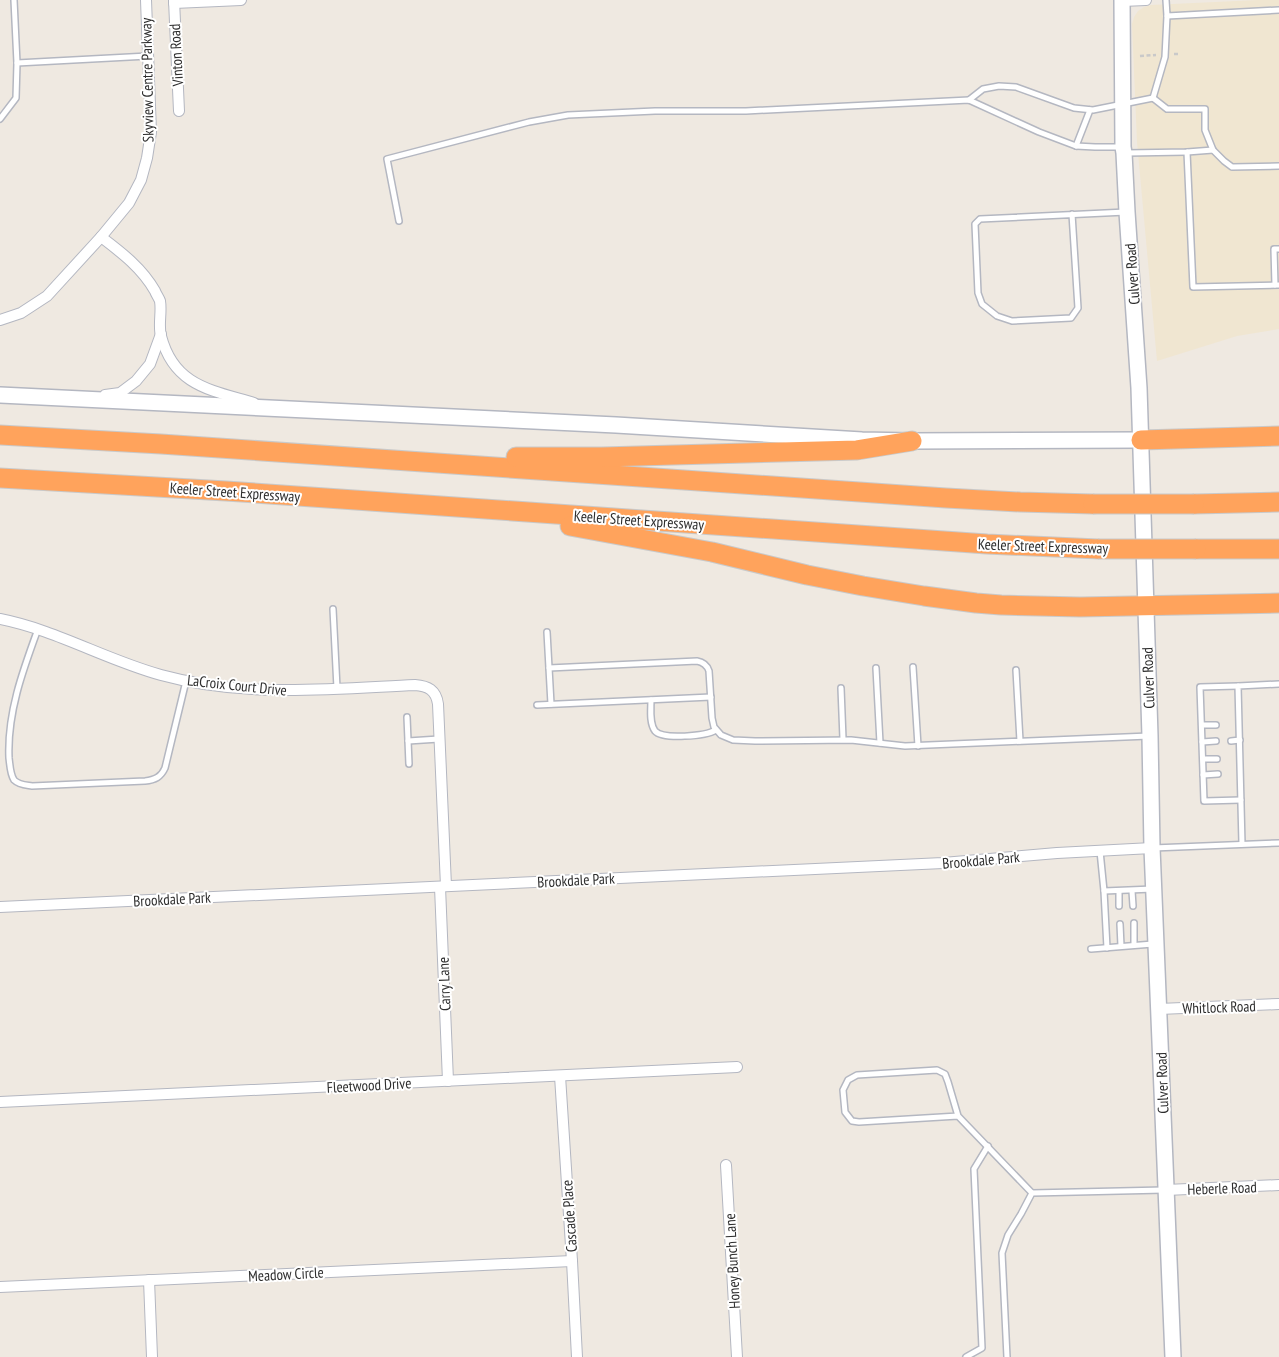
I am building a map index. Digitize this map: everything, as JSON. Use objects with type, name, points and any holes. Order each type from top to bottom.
[{"type":"highway","points":[[0,435],[112,440],[1020,502],[1093,504],[1279,502]]},
{"type":"highway","points":[[1141,440],[1279,436]]},
{"type":"highway","points":[[332,455],[624,457],[857,450],[912,441]]},
{"type":"highway","name":"Keeler Street Expressway","points":[[0,478],[202,489],[958,542],[1098,549],[1279,549]]},
{"type":"highway","points":[[447,506],[680,546],[843,583],[924,596],[1001,605],[1080,607],[1279,603]]},
{"type":"main road","name":"Culver Road","points":[[1122,1],[1122,104],[1127,212],[1138,354],[1152,848],[1173,1357]]},
{"type":"main road","points":[[0,396],[616,425],[805,437],[912,441],[1141,440]]},
{"type":"street","name":"Skyview Centre Parkway","points":[[0,320],[21,313],[47,296],[129,203],[141,180],[151,132],[146,0]]},
{"type":"street","points":[[174,2],[241,0]]},
{"type":"street","points":[[1122,1],[1146,0]]},
{"type":"street","name":"Vinton Road","points":[[174,2],[179,110]]},
{"type":"street","points":[[75,399],[120,393],[136,381],[150,364],[160,334],[160,300],[150,282],[134,262],[101,237]]},
{"type":"street","points":[[160,334],[168,357],[182,375],[201,387],[272,408]]},
{"type":"street","name":"LaCroix Court Drive","points":[[0,619],[38,629],[112,659],[151,672],[186,681],[249,689],[303,691],[415,685],[430,689],[438,700],[440,739]]},
{"type":"street","name":"Carry Lane","points":[[440,739],[448,1081]]},
{"type":"street","name":"Brookdale Park","points":[[0,907],[943,863],[1057,853],[1152,848]]},
{"type":"street","name":"Whitlock Road","points":[[1159,1009],[1279,1004]]},
{"type":"street","name":"Fleetwood Drive","points":[[0,1102],[737,1068]]},
{"type":"street","name":"Cascade Place","points":[[560,1076],[577,1357]]},
{"type":"street","name":"Honey Bunch Lane","points":[[726,1166],[737,1357]]},
{"type":"street","name":"Heberle Road","points":[[1166,1190],[1279,1185]]},
{"type":"street","name":"Meadow Circle","points":[[0,1287],[572,1261]]},
{"type":"street","points":[[148,1280],[152,1357]]},
{"type":"lane","points":[[0,119],[13,104],[18,87],[14,0]]},
{"type":"lane","points":[[1153,98],[1164,57],[1167,16],[1166,0]]},
{"type":"lane","points":[[1167,16],[1279,10]]},
{"type":"lane","points":[[18,62],[148,56]]},
{"type":"lane","points":[[969,100],[983,89],[999,86],[1016,87],[1074,108],[1090,110],[1153,98]]},
{"type":"lane","points":[[1153,98],[1166,109],[1205,109],[1205,130],[1213,150],[1232,168],[1279,166]]},
{"type":"lane","points":[[399,221],[387,159],[529,122],[568,115],[655,111],[746,111],[969,100],[1039,132],[1076,146],[1187,152],[1213,150]]},
{"type":"lane","points":[[1076,146],[1090,110]]},
{"type":"lane","points":[[1187,152],[1193,288],[1277,285],[1274,249],[1279,249]]},
{"type":"lane","points":[[1072,214],[1078,308],[1071,318],[1012,321],[996,316],[982,304],[978,293],[974,224],[980,219],[1072,214],[1127,212]]},
{"type":"lane","points":[[334,609],[337,689]]},
{"type":"lane","points":[[38,629],[18,687],[10,729],[10,769],[13,778],[19,784],[32,786],[145,781],[158,778],[163,772],[166,763],[186,681]]},
{"type":"lane","points":[[547,632],[550,704]]},
{"type":"lane","points":[[549,668],[697,661],[704,663],[710,674],[713,722],[716,730],[724,737],[739,740],[843,739],[898,746],[918,746],[1150,736]]},
{"type":"lane","points":[[914,667],[918,746]]},
{"type":"lane","points":[[876,668],[880,743]]},
{"type":"lane","points":[[1016,670],[1020,741]]},
{"type":"lane","points":[[1241,800],[1204,801],[1200,687],[1279,684]]},
{"type":"lane","points":[[1238,686],[1242,844]]},
{"type":"lane","points":[[841,688],[843,739]]},
{"type":"lane","points":[[537,705],[711,697]]},
{"type":"lane","points":[[651,700],[653,726],[659,734],[669,736],[700,735],[716,730]]},
{"type":"lane","points":[[407,717],[409,764]]},
{"type":"lane","points":[[1231,724],[1239,724]]},
{"type":"lane","points":[[1202,726],[1216,725]]},
{"type":"lane","points":[[408,741],[440,739]]},
{"type":"lane","points":[[1231,741],[1240,740]]},
{"type":"lane","points":[[1202,742],[1216,741]]},
{"type":"lane","points":[[1232,759],[1240,758]]},
{"type":"lane","points":[[1203,759],[1217,759]]},
{"type":"lane","points":[[1203,775],[1218,774]]},
{"type":"lane","points":[[1233,774],[1240,774]]},
{"type":"lane","points":[[1152,848],[1279,843]]},
{"type":"lane","points":[[1100,851],[1107,948]]},
{"type":"lane","points":[[1104,891],[1154,889]]},
{"type":"lane","points":[[1119,891],[1119,906]]},
{"type":"lane","points":[[1132,891],[1132,906]]},
{"type":"lane","points":[[1134,923],[1134,946]]},
{"type":"lane","points":[[1120,924],[1121,946]]},
{"type":"lane","points":[[1091,949],[1156,944]]},
{"type":"lane","points":[[958,1116],[852,1121],[845,1112],[843,1090],[848,1080],[857,1075],[937,1070],[945,1074],[958,1116],[1032,1193],[1166,1190]]},
{"type":"lane","points":[[966,1357],[982,1348],[974,1169],[988,1146]]},
{"type":"lane","points":[[1007,1357],[1002,1253],[1008,1235],[1032,1193]]},
{"type":"shaded area","points":[[1279,0],[1279,329],[1237,336],[1157,361],[1137,142],[1132,24],[1138,11],[1151,5]]}]
